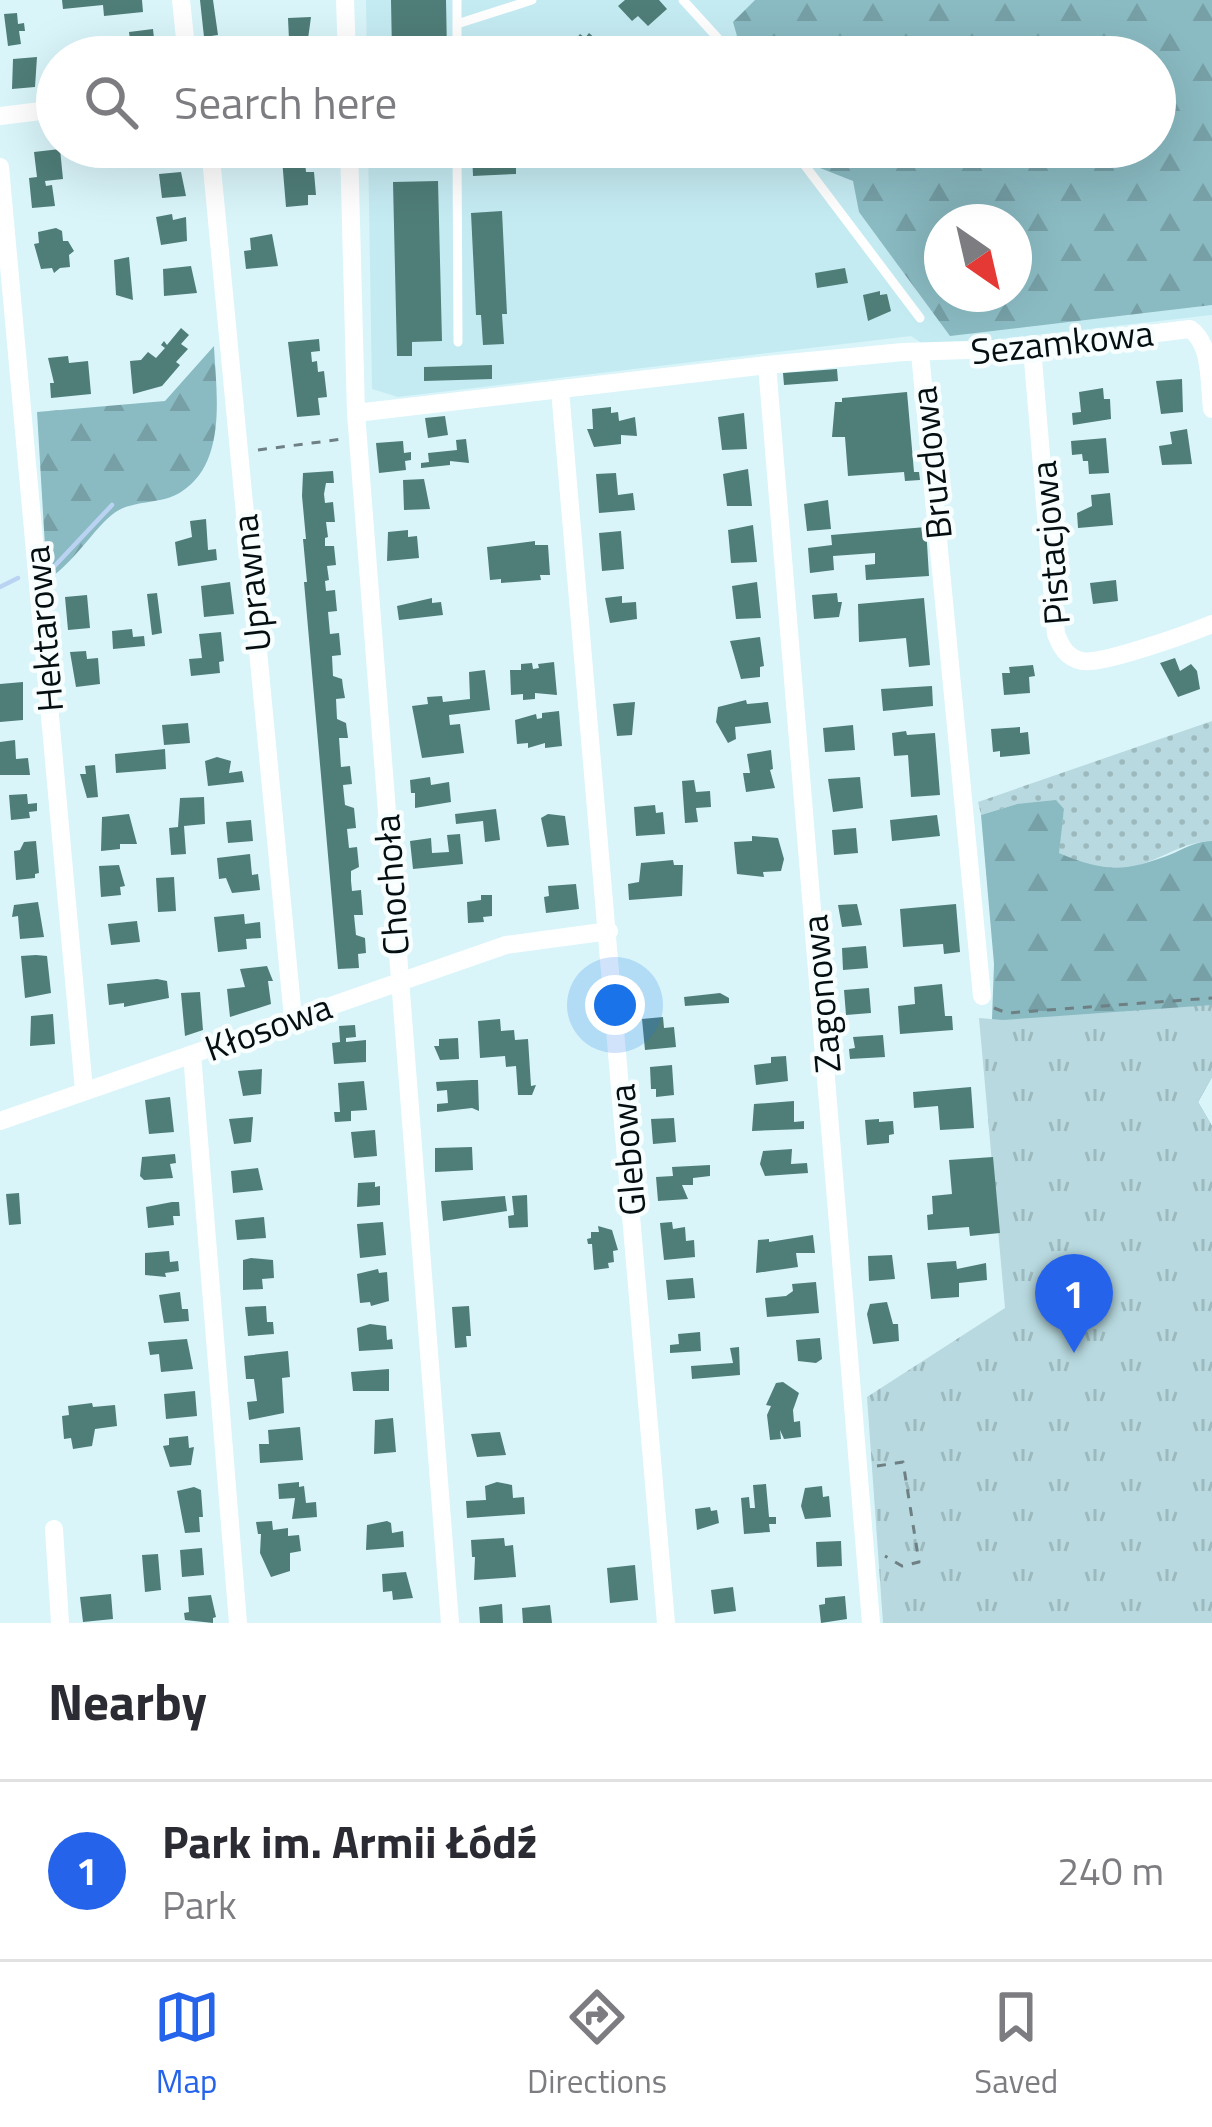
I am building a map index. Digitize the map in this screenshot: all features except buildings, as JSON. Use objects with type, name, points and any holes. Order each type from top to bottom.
[{"type":"street","points":[[182,0],[185,36]]},
{"type":"street","points":[[345,0],[346,36]]},
{"type":"street","points":[[0,116],[36,112]]},
{"type":"street","name":"Hektarowa","points":[[0,167],[84,1090]]},
{"type":"street","name":"Uprawna","points":[[212,168],[293,1018]]},
{"type":"street","name":"Chochoła","points":[[350,168],[357,436],[450,1623]]},
{"type":"street","name":"Sezamkowa","points":[[920,353],[1032,349],[1190,329],[1201,336],[1212,409]]},
{"type":"street","name":"Pistacjowa","points":[[1032,349],[1056,634],[1062,647],[1072,658],[1096,662],[1212,624]]},
{"type":"street","name":"Bruzdowa","points":[[356,413],[767,365],[920,353],[982,996]]},
{"type":"street","name":"Zagonowa","points":[[767,365],[872,1623]]},
{"type":"street","name":"Glebowa","points":[[560,390],[666,1623]]},
{"type":"street","name":"Kłosowa","points":[[0,1121],[506,945],[609,931]]},
{"type":"street","points":[[192,1054],[238,1623]]},
{"type":"street","points":[[54,1529],[60,1623]]},
{"type":"lane","points":[[457,36],[458,0]]},
{"type":"lane","points":[[457,24],[532,0]]},
{"type":"lane","points":[[683,0],[716,36]]},
{"type":"lane","points":[[458,168],[458,342]]},
{"type":"lane","points":[[807,168],[920,318]]},
{"type":"path","points":[[238,453],[322,445],[357,436]]},
{"type":"path","points":[[982,996],[1007,1013],[1212,998]]},
{"type":"path","points":[[859,1468],[903,1462],[919,1562],[902,1566],[866,1552]]},
{"type":"shaded area","points":[[366,0],[1212,0],[1212,315],[938,346],[926,346],[911,336],[398,397],[372,389],[368,168],[1176,168],[1176,36],[367,36]]},
{"type":"green space","points":[[755,0],[1212,0],[1212,305],[950,336],[932,312],[1032,312],[1032,204],[924,204],[924,301],[859,212],[853,181],[820,168],[1176,168],[1176,36],[737,36],[733,22]]},
{"type":"green space","points":[[214,346],[216,425],[213,445],[196,479],[174,496],[111,515],[47,580],[37,412],[165,401]]},
{"type":"green space","points":[[1212,721],[1212,841],[1134,867],[1106,870],[1058,853],[1064,809],[1017,804],[981,815],[978,802]]},
{"type":"green space","points":[[1056,800],[1064,809],[1059,853],[1090,864],[1129,867],[1212,841],[1212,1077],[1198,1102],[1212,1126],[1212,1623],[992,1019],[994,964],[981,815],[1017,804]]},
{"type":"green space","points":[[1212,1005],[1212,1077],[1198,1102],[1212,1126],[1212,1623],[883,1623],[867,1397],[1005,1308],[979,1018]]},
{"type":"waterway","points":[[49,572],[112,505]]},
{"type":"waterway","points":[[0,587],[18,578]]},
{"type":"place","name":"Park im. Armii Łódź","points":[[1074,1353]]}]
